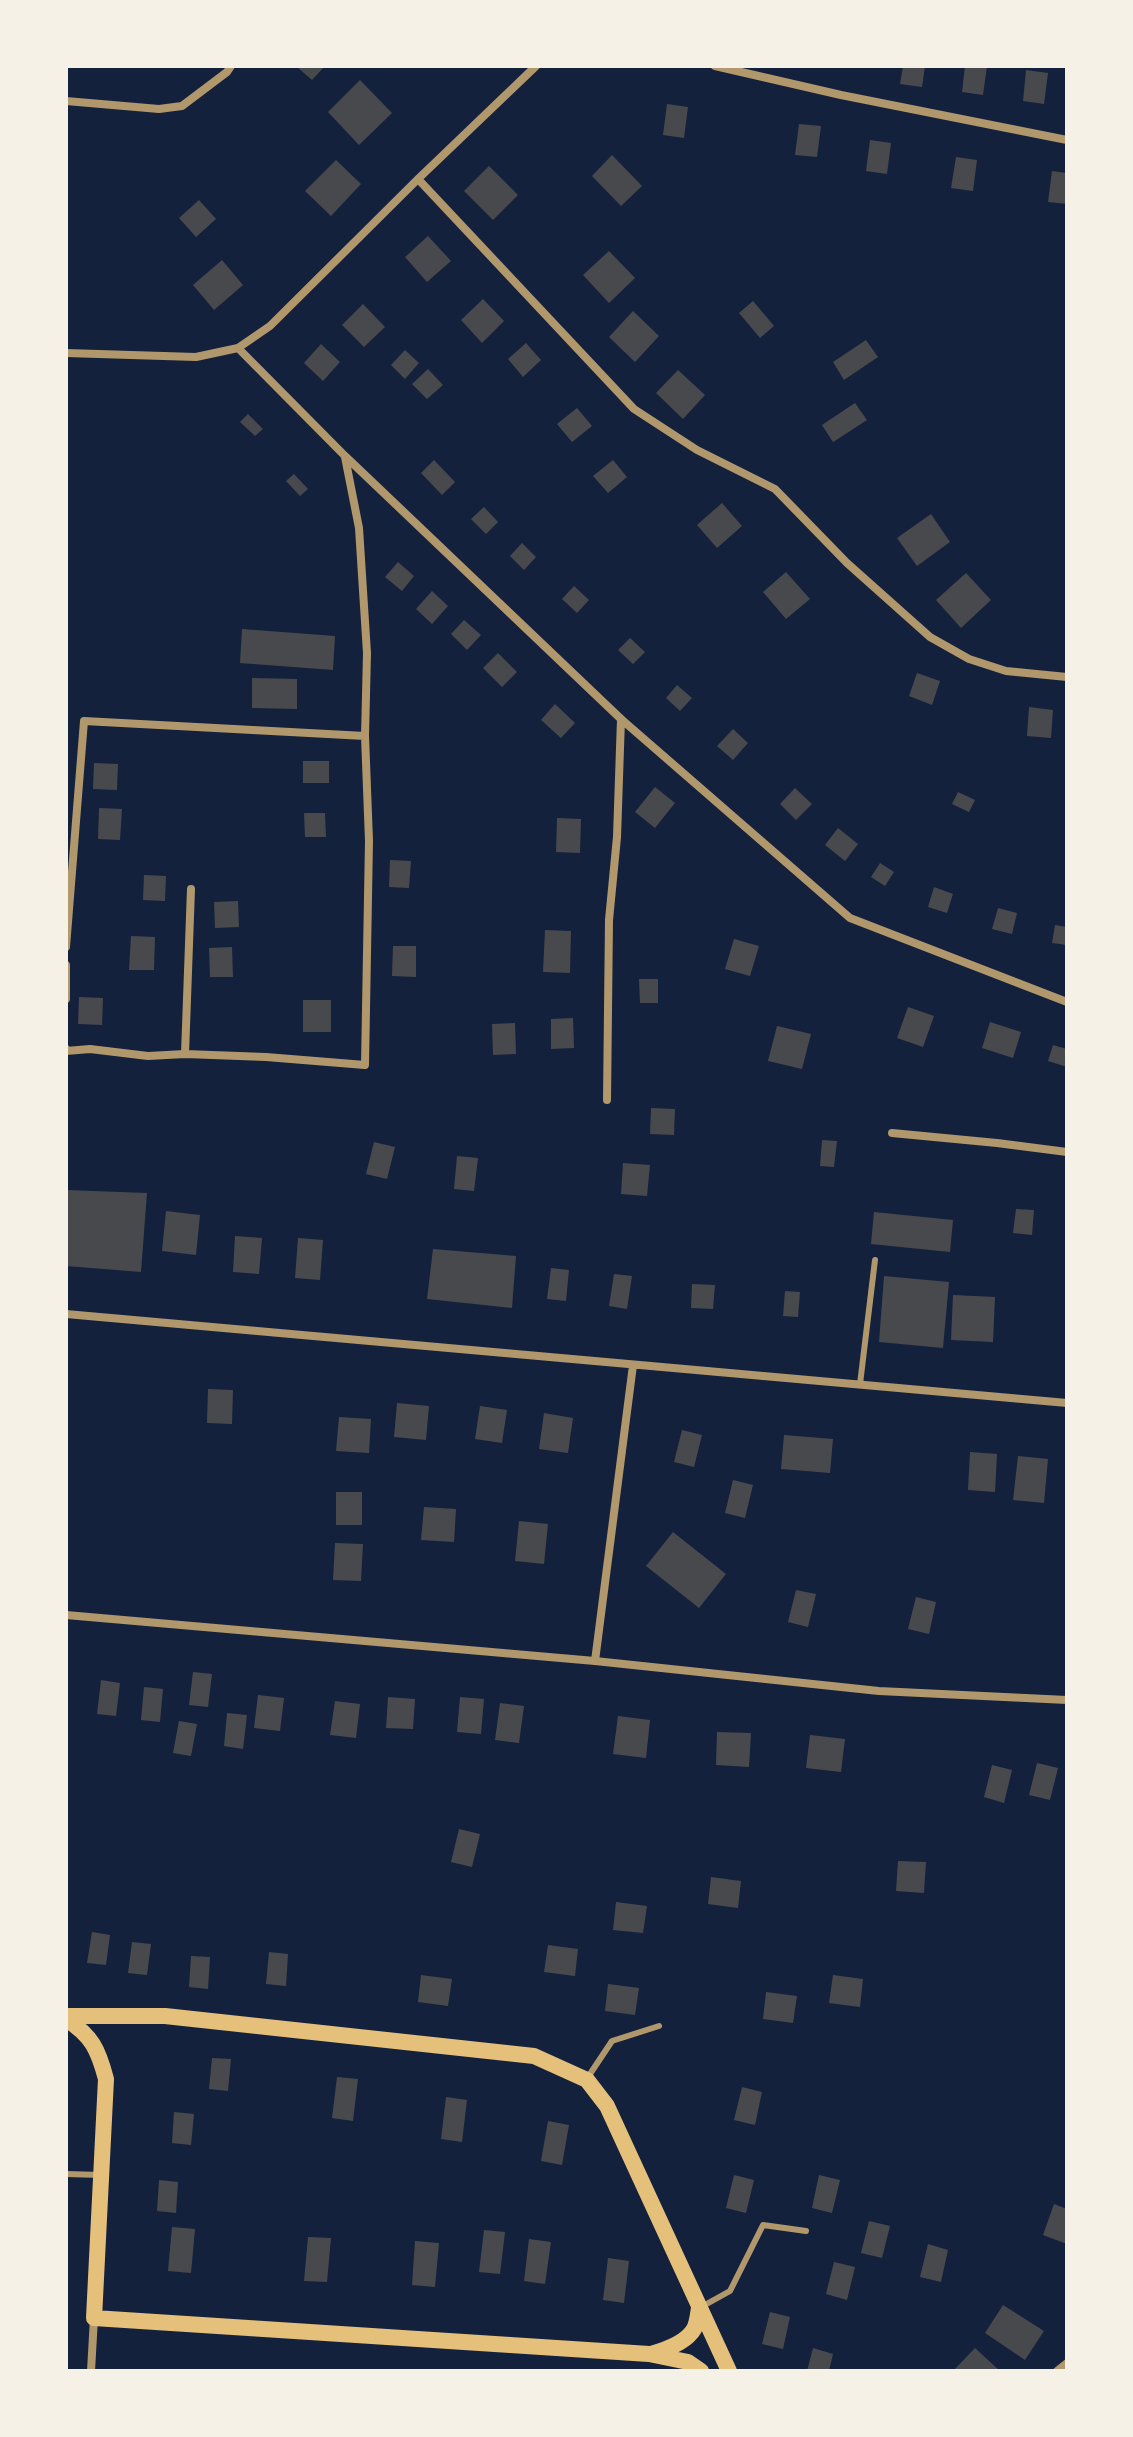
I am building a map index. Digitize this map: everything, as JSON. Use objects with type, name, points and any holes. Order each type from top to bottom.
[{"type":"main road","points":[[66,2018],[165,2016],[534,2056],[587,2080],[607,2106],[623,2137],[729,2371]]},
{"type":"main road","points":[[66,2018],[84,2030],[98,2050],[106,2079],[94,2318],[649,2354],[688,2362],[701,2371]]},
{"type":"main road","points":[[649,2354],[681,2342],[694,2329],[699,2308]]},
{"type":"street","points":[[66,101],[159,109],[182,106],[231,66]]},
{"type":"street","points":[[66,353],[196,357],[238,348],[270,326],[536,66]]},
{"type":"street","points":[[715,66],[841,95],[1067,140]]},
{"type":"street","points":[[418,179],[634,409],[697,450],[775,489],[847,563],[930,637],[969,659],[1006,671],[1067,677]]},
{"type":"street","points":[[238,348],[345,456],[621,719],[850,918],[1067,1002]]},
{"type":"street","points":[[66,1049],[148,1056],[266,1057],[365,1065],[369,841],[365,736],[367,653],[359,528],[345,456]]},
{"type":"street","points":[[607,1100],[609,920],[617,837],[621,719]]},
{"type":"street","points":[[66,947],[84,721],[365,736]]},
{"type":"street","points":[[185,1054],[191,889]]},
{"type":"street","points":[[66,965],[66,999]]},
{"type":"street","points":[[892,1133],[1067,1152]]},
{"type":"street","points":[[66,1314],[1067,1403]]},
{"type":"street","points":[[595,1661],[633,1365]]},
{"type":"street","points":[[66,1615],[595,1661],[879,1691],[1067,1700]]},
{"type":"street","points":[[91,2371],[94,2318]]},
{"type":"street","points":[[1057,2371],[1067,2363]]},
{"type":"lane","points":[[860,1384],[875,1260]]},
{"type":"lane","points":[[587,2080],[612,2041],[659,2026]]},
{"type":"lane","points":[[66,2174],[101,2175]]},
{"type":"lane","points":[[699,2308],[730,2291],[763,2225],[806,2231]]},
{"type":"building","points":[[296,66],[325,66],[312,80]]},
{"type":"building","points":[[903,66],[925,66],[922,87],[900,84]]},
{"type":"building","points":[[965,66],[987,66],[983,95],[962,92]]},
{"type":"building","points":[[1026,70],[1048,73],[1044,104],[1023,101]]},
{"type":"building","points":[[360,80],[392,113],[359,145],[328,112]]},
{"type":"building","points":[[667,104],[688,107],[684,138],[663,135]]},
{"type":"building","points":[[799,124],[821,126],[817,157],[795,155]]},
{"type":"building","points":[[870,140],[891,143],[887,174],[866,171]]},
{"type":"building","points":[[612,155],[642,186],[621,206],[592,176]]},
{"type":"building","points":[[956,157],[977,160],[973,191],[951,188]]},
{"type":"building","points":[[336,160],[361,184],[331,216],[305,191]]},
{"type":"building","points":[[489,166],[518,195],[493,220],[464,191]]},
{"type":"building","points":[[1052,171],[1067,173],[1067,204],[1048,202]]},
{"type":"building","points":[[199,200],[216,219],[196,237],[179,218]]},
{"type":"building","points":[[428,236],[451,261],[427,282],[405,257]]},
{"type":"building","points":[[609,251],[635,278],[609,303],[583,275]]},
{"type":"building","points":[[222,260],[243,285],[214,310],[193,285]]},
{"type":"building","points":[[483,299],[504,321],[482,343],[461,320]]},
{"type":"building","points":[[753,301],[774,326],[760,338],[739,313]]},
{"type":"building","points":[[363,304],[385,327],[364,347],[342,325]]},
{"type":"building","points":[[633,311],[659,336],[635,362],[609,337]]},
{"type":"building","points":[[866,340],[878,357],[844,380],[833,362]]},
{"type":"building","points":[[526,343],[541,360],[523,377],[508,359]]},
{"type":"building","points":[[321,344],[340,362],[323,381],[304,363]]},
{"type":"building","points":[[405,350],[419,363],[405,379],[391,365]]},
{"type":"building","points":[[428,369],[443,385],[427,399],[412,384]]},
{"type":"building","points":[[678,370],[705,395],[683,419],[656,393]]},
{"type":"building","points":[[855,403],[867,420],[833,442],[822,425]]},
{"type":"building","points":[[577,408],[592,426],[572,442],[557,424]]},
{"type":"building","points":[[248,414],[263,429],[255,436],[240,422]]},
{"type":"building","points":[[434,460],[455,482],[442,495],[421,473]]},
{"type":"building","points":[[613,460],[627,477],[608,493],[593,476]]},
{"type":"building","points":[[294,474],[308,489],[300,496],[286,481]]},
{"type":"building","points":[[722,503],[742,526],[717,548],[697,525]]},
{"type":"building","points":[[484,507],[498,522],[486,534],[471,519]]},
{"type":"building","points":[[931,514],[950,542],[917,566],[897,538]]},
{"type":"building","points":[[522,543],[536,557],[524,570],[510,556]]},
{"type":"building","points":[[398,562],[414,576],[402,591],[385,577]]},
{"type":"building","points":[[786,572],[810,599],[786,619],[763,592]]},
{"type":"building","points":[[966,573],[991,600],[961,628],[936,600]]},
{"type":"building","points":[[574,586],[589,600],[577,613],[562,599]]},
{"type":"building","points":[[432,591],[448,606],[432,624],[416,609]]},
{"type":"building","points":[[464,620],[481,635],[467,650],[451,634]]},
{"type":"building","points":[[242,629],[335,636],[333,670],[240,663]]},
{"type":"building","points":[[630,638],[645,652],[633,664],[618,650]]},
{"type":"building","points":[[498,653],[517,672],[502,687],[483,668]]},
{"type":"building","points":[[917,673],[940,681],[932,705],[909,696]]},
{"type":"building","points":[[252,678],[297,679],[297,709],[252,708]]},
{"type":"building","points":[[677,685],[692,698],[680,711],[666,698]]},
{"type":"building","points":[[555,704],[575,723],[561,738],[541,720]]},
{"type":"building","points":[[1029,707],[1053,710],[1051,738],[1027,736]]},
{"type":"building","points":[[733,729],[748,743],[733,760],[717,746]]},
{"type":"building","points":[[303,761],[329,761],[329,783],[303,783]]},
{"type":"building","points":[[94,763],[118,764],[117,790],[93,789]]},
{"type":"building","points":[[655,787],[675,803],[655,828],[635,812]]},
{"type":"building","points":[[795,788],[812,804],[796,820],[780,804]]},
{"type":"building","points":[[958,792],[975,800],[969,812],[952,804]]},
{"type":"building","points":[[99,808],[122,809],[120,840],[98,839]]},
{"type":"building","points":[[304,813],[325,813],[326,837],[305,837]]},
{"type":"building","points":[[557,818],[581,819],[580,853],[556,852]]},
{"type":"building","points":[[838,828],[858,844],[845,861],[825,845]]},
{"type":"building","points":[[390,860],[411,861],[409,888],[389,887]]},
{"type":"building","points":[[880,863],[894,872],[885,886],[871,877]]},
{"type":"building","points":[[144,875],[166,876],[165,901],[143,900]]},
{"type":"building","points":[[934,887],[953,894],[947,913],[928,907]]},
{"type":"building","points":[[238,901],[239,927],[215,928],[214,902]]},
{"type":"building","points":[[998,908],[1017,913],[1012,934],[992,929]]},
{"type":"building","points":[[1055,925],[1067,927],[1067,945],[1052,943]]},
{"type":"building","points":[[545,930],[571,931],[570,973],[543,972]]},
{"type":"building","points":[[131,936],[155,937],[154,970],[129,970]]},
{"type":"building","points":[[734,939],[759,946],[750,976],[725,969]]},
{"type":"building","points":[[393,946],[416,946],[416,977],[392,976]]},
{"type":"building","points":[[232,947],[233,977],[210,977],[209,948]]},
{"type":"building","points":[[639,979],[658,979],[658,1003],[640,1003]]},
{"type":"building","points":[[79,997],[103,998],[102,1025],[78,1024]]},
{"type":"building","points":[[303,1000],[331,1000],[331,1032],[303,1032]]},
{"type":"building","points":[[908,1007],[934,1016],[923,1047],[897,1038]]},
{"type":"building","points":[[573,1018],[574,1048],[551,1049],[551,1019]]},
{"type":"building","points":[[990,1022],[1021,1032],[1013,1058],[982,1048]]},
{"type":"building","points":[[515,1023],[516,1054],[493,1055],[492,1024]]},
{"type":"building","points":[[777,1026],[811,1034],[802,1069],[768,1061]]},
{"type":"building","points":[[1053,1045],[1067,1049],[1067,1067],[1048,1061]]},
{"type":"building","points":[[651,1108],[675,1109],[674,1135],[650,1134]]},
{"type":"building","points":[[822,1140],[837,1141],[834,1167],[820,1166]]},
{"type":"building","points":[[374,1142],[395,1147],[387,1179],[366,1174]]},
{"type":"building","points":[[457,1156],[478,1158],[474,1191],[454,1189]]},
{"type":"building","points":[[623,1163],[650,1165],[647,1196],[621,1194]]},
{"type":"building","points":[[66,1190],[147,1193],[141,1272],[66,1266]]},
{"type":"building","points":[[1016,1209],[1034,1210],[1032,1235],[1013,1233]]},
{"type":"building","points":[[166,1211],[200,1215],[196,1255],[162,1251]]},
{"type":"building","points":[[874,1212],[953,1220],[950,1252],[871,1244]]},
{"type":"building","points":[[235,1236],[262,1238],[259,1274],[233,1272]]},
{"type":"building","points":[[298,1238],[323,1240],[320,1280],[295,1278]]},
{"type":"building","points":[[433,1249],[516,1256],[512,1308],[427,1299]]},
{"type":"building","points":[[551,1268],[569,1270],[566,1301],[547,1299]]},
{"type":"building","points":[[614,1274],[632,1276],[627,1309],[609,1306]]},
{"type":"building","points":[[884,1276],[949,1282],[943,1348],[879,1342]]},
{"type":"building","points":[[692,1284],[715,1285],[713,1309],[691,1308]]},
{"type":"building","points":[[785,1291],[800,1292],[798,1317],[783,1316]]},
{"type":"building","points":[[953,1295],[995,1297],[993,1342],[951,1340]]},
{"type":"building","points":[[208,1389],[233,1390],[232,1424],[207,1423]]},
{"type":"building","points":[[397,1403],[429,1406],[426,1440],[394,1437]]},
{"type":"building","points":[[480,1406],[507,1410],[502,1443],[475,1439]]},
{"type":"building","points":[[544,1413],[573,1418],[568,1453],[539,1449]]},
{"type":"building","points":[[339,1417],[371,1419],[369,1453],[336,1451]]},
{"type":"building","points":[[682,1430],[702,1435],[694,1467],[674,1462]]},
{"type":"building","points":[[784,1435],[833,1439],[830,1473],[781,1469]]},
{"type":"building","points":[[970,1452],[997,1454],[995,1492],[968,1490]]},
{"type":"building","points":[[1018,1456],[1048,1459],[1044,1503],[1013,1500]]},
{"type":"building","points":[[733,1480],[753,1485],[745,1518],[725,1513]]},
{"type":"building","points":[[336,1492],[362,1492],[362,1525],[336,1525]]},
{"type":"building","points":[[424,1507],[456,1509],[454,1542],[421,1540]]},
{"type":"building","points":[[519,1521],[548,1524],[544,1564],[515,1561]]},
{"type":"building","points":[[673,1532],[726,1574],[699,1608],[646,1566]]},
{"type":"building","points":[[335,1543],[363,1544],[361,1581],[333,1580]]},
{"type":"building","points":[[796,1590],[816,1594],[808,1627],[788,1622]]},
{"type":"building","points":[[916,1597],[936,1602],[929,1634],[908,1629]]},
{"type":"building","points":[[193,1672],[212,1674],[208,1707],[189,1705]]},
{"type":"building","points":[[101,1680],[120,1683],[116,1716],[97,1714]]},
{"type":"building","points":[[144,1687],[163,1689],[160,1722],[141,1720]]},
{"type":"building","points":[[258,1695],[284,1698],[280,1731],[254,1728]]},
{"type":"building","points":[[388,1697],[415,1699],[413,1729],[386,1728]]},
{"type":"building","points":[[460,1697],[484,1699],[481,1734],[457,1732]]},
{"type":"building","points":[[335,1701],[360,1704],[356,1738],[330,1735]]},
{"type":"building","points":[[500,1703],[524,1706],[519,1743],[495,1740]]},
{"type":"building","points":[[227,1713],[247,1715],[243,1749],[224,1746]]},
{"type":"building","points":[[618,1716],[650,1720],[646,1758],[613,1754]]},
{"type":"building","points":[[179,1721],[197,1724],[191,1756],[173,1753]]},
{"type":"building","points":[[717,1732],[751,1733],[749,1767],[716,1765]]},
{"type":"building","points":[[810,1735],[845,1739],[841,1772],[806,1768]]},
{"type":"building","points":[[1037,1763],[1058,1768],[1050,1800],[1029,1795]]},
{"type":"building","points":[[992,1765],[1012,1770],[1004,1803],[984,1797]]},
{"type":"building","points":[[459,1829],[480,1834],[472,1867],[451,1862]]},
{"type":"building","points":[[898,1861],[926,1862],[924,1893],[896,1891]]},
{"type":"building","points":[[711,1877],[741,1881],[738,1908],[708,1904]]},
{"type":"building","points":[[616,1902],[647,1906],[643,1933],[613,1930]]},
{"type":"building","points":[[92,1932],[110,1935],[106,1965],[87,1963]]},
{"type":"building","points":[[132,1942],[151,1944],[147,1975],[128,1973]]},
{"type":"building","points":[[548,1945],[578,1949],[575,1976],[544,1972]]},
{"type":"building","points":[[269,1952],[288,1954],[286,1986],[266,1984]]},
{"type":"building","points":[[191,1956],[210,1957],[208,1989],[189,1987]]},
{"type":"building","points":[[421,1975],[452,1979],[448,2006],[418,2002]]},
{"type":"building","points":[[833,1975],[863,1979],[860,2007],[829,2003]]},
{"type":"building","points":[[608,1984],[639,1988],[635,2015],[605,2011]]},
{"type":"building","points":[[766,1992],[797,1996],[793,2023],[763,2019]]},
{"type":"building","points":[[212,2058],[231,2059],[228,2091],[209,2089]]},
{"type":"building","points":[[337,2077],[358,2079],[353,2121],[332,2118]]},
{"type":"building","points":[[742,2087],[762,2092],[755,2125],[734,2120]]},
{"type":"building","points":[[446,2097],[467,2100],[462,2142],[441,2139]]},
{"type":"building","points":[[174,2112],[194,2114],[191,2145],[172,2143]]},
{"type":"building","points":[[548,2121],[569,2125],[562,2165],[541,2161]]},
{"type":"building","points":[[734,2175],[754,2180],[746,2213],[726,2208]]},
{"type":"building","points":[[819,2175],[840,2180],[832,2213],[812,2208]]},
{"type":"building","points":[[159,2180],[178,2182],[176,2213],[157,2211]]},
{"type":"building","points":[[1054,2204],[1067,2209],[1067,2244],[1043,2235]]},
{"type":"building","points":[[869,2221],[890,2226],[882,2258],[861,2253]]},
{"type":"building","points":[[172,2227],[195,2229],[191,2273],[168,2271]]},
{"type":"building","points":[[484,2230],[505,2232],[500,2274],[479,2272]]},
{"type":"building","points":[[308,2237],[331,2238],[327,2282],[304,2281]]},
{"type":"building","points":[[529,2239],[551,2242],[545,2284],[524,2281]]},
{"type":"building","points":[[415,2241],[439,2243],[435,2287],[412,2285]]},
{"type":"building","points":[[928,2244],[948,2250],[941,2282],[920,2277]]},
{"type":"building","points":[[608,2258],[629,2261],[624,2303],[603,2300]]},
{"type":"building","points":[[834,2262],[855,2267],[847,2300],[826,2294]]},
{"type":"building","points":[[1003,2305],[1044,2331],[1025,2360],[985,2333]]},
{"type":"building","points":[[770,2312],[790,2317],[783,2349],[762,2344]]},
{"type":"building","points":[[813,2348],[833,2354],[829,2371],[807,2371]]},
{"type":"building","points":[[975,2348],[1000,2371],[953,2371]]}]
